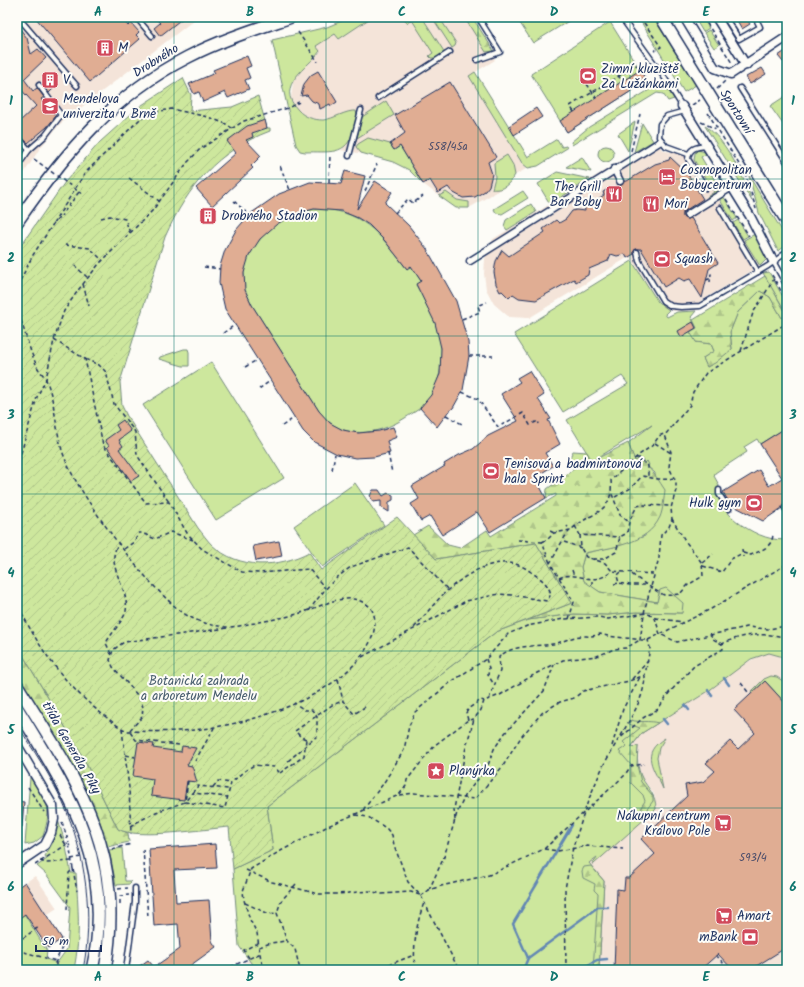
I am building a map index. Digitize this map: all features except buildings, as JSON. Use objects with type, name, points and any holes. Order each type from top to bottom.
[{"type":"main road","name":"Drobného","points":[[17,222],[40,189],[78,142],[116,105],[142,85],[170,67],[206,48],[291,17]]},
{"type":"main road","name":"Sportovní","points":[[661,17],[787,221]]},
{"type":"main road","name":"třída Generála Píky","points":[[17,684],[75,780],[87,803],[103,850],[111,907],[110,932],[105,970]]},
{"type":"main road","name":"třída Generála Píky","points":[[17,708],[62,782],[85,832],[93,860],[99,908],[99,932],[92,970]]},
{"type":"street","name":"Sportovní","points":[[684,17],[715,68],[734,72]]},
{"type":"street","points":[[716,17],[746,65]]},
{"type":"street","points":[[734,72],[787,38]]},
{"type":"street","points":[[684,109],[758,231],[771,264]]},
{"type":"street","points":[[470,261],[592,185],[614,169],[661,141]]},
{"type":"street","points":[[614,169],[620,181]]},
{"type":"street","points":[[687,215],[732,187]]},
{"type":"street","points":[[17,745],[53,806],[53,823],[46,845],[17,864]]},
{"type":"lane","points":[[18,17],[77,86]]},
{"type":"lane","points":[[136,17],[152,36]]},
{"type":"lane","points":[[477,60],[500,52],[478,17]]},
{"type":"lane","points":[[621,17],[664,77],[684,109],[667,116],[663,120],[659,129],[661,141],[670,148],[688,154]]},
{"type":"lane","points":[[725,17],[739,39],[760,27],[756,19],[758,17]]},
{"type":"lane","points":[[378,98],[450,52]]},
{"type":"lane","points":[[17,167],[29,150],[45,136],[61,115],[39,86]]},
{"type":"lane","points":[[740,88],[787,162]]},
{"type":"lane","points":[[349,156],[361,110]]},
{"type":"lane","points":[[17,136],[29,150]]},
{"type":"lane","points":[[688,154],[695,147],[706,146]]},
{"type":"lane","points":[[688,154],[690,163],[706,188]]},
{"type":"lane","points":[[720,208],[758,272]]},
{"type":"lane","points":[[637,252],[639,261],[663,301],[671,306],[700,306],[771,264],[787,252]]},
{"type":"lane","points":[[771,264],[787,286]]},
{"type":"lane","points":[[719,490],[719,494],[729,509]]},
{"type":"lane","points":[[126,970],[135,902],[135,888]]},
{"type":"path","points":[[640,17],[661,47],[647,55]]},
{"type":"path","points":[[703,17],[734,72],[718,89]]},
{"type":"path","points":[[298,32],[318,62]]},
{"type":"path","points":[[574,112],[570,106],[618,75],[637,65]]},
{"type":"path","points":[[618,75],[622,82]]},
{"type":"path","points":[[588,84],[596,98]]},
{"type":"path","points":[[700,100],[704,106]]},
{"type":"path","points":[[17,467],[37,397],[46,379],[54,340],[64,310],[83,284],[159,201],[193,156],[232,128],[253,118],[288,108],[299,102]]},
{"type":"path","points":[[17,287],[33,255],[85,173],[140,119],[152,113],[171,108],[208,117],[232,128]]},
{"type":"path","points":[[707,112],[746,176],[758,213]]},
{"type":"path","points":[[629,160],[640,114]]},
{"type":"path","points":[[698,120],[717,129]]},
{"type":"path","points":[[329,182],[330,155]]},
{"type":"path","points":[[34,159],[82,194]]},
{"type":"path","points":[[365,192],[377,164]]},
{"type":"path","points":[[280,166],[290,190]]},
{"type":"path","points":[[129,178],[159,201]]},
{"type":"path","points":[[53,224],[79,192]]},
{"type":"path","points":[[722,193],[749,236]]},
{"type":"path","points":[[395,213],[408,199],[413,203],[423,196]]},
{"type":"path","points":[[234,201],[249,215]]},
{"type":"path","points":[[101,218],[110,216],[125,219],[130,233]]},
{"type":"path","points":[[740,242],[758,231]]},
{"type":"path","points":[[65,244],[90,248],[103,261]]},
{"type":"path","points":[[74,264],[88,278]]},
{"type":"path","points":[[771,264],[774,278],[787,301]]},
{"type":"path","points":[[204,267],[220,269]]},
{"type":"path","points":[[706,280],[711,274],[710,282]]},
{"type":"path","points":[[740,352],[753,313],[774,278]]},
{"type":"path","points":[[83,284],[89,306]]},
{"type":"path","points":[[462,319],[480,312],[478,306],[486,302]]},
{"type":"path","points":[[17,307],[37,367],[46,379],[53,401],[57,432],[66,462],[103,523],[150,581],[181,611],[197,620],[230,627]]},
{"type":"path","points":[[550,563],[570,530],[604,508],[612,494],[611,480],[655,443],[659,436],[667,432],[690,405],[694,392],[706,373],[787,323]]},
{"type":"path","points":[[223,333],[235,325]]},
{"type":"path","points":[[54,340],[85,359],[99,365],[106,372],[114,404],[135,432],[137,455],[169,502],[187,533],[202,549],[242,572],[260,573],[309,569],[325,588]]},
{"type":"path","points":[[469,356],[493,356]]},
{"type":"path","points":[[85,359],[103,445],[146,503],[169,502]]},
{"type":"path","points":[[245,367],[257,360]]},
{"type":"path","points":[[259,389],[270,381]]},
{"type":"path","points":[[462,392],[478,398],[498,427],[523,413],[530,425],[538,421],[539,424]]},
{"type":"path","points":[[446,415],[462,424]]},
{"type":"path","points":[[282,426],[294,418]]},
{"type":"path","points":[[640,640],[644,614],[659,558],[661,535],[669,527],[672,519],[672,506],[676,490],[676,482],[669,467],[671,454],[665,434],[667,432]]},
{"type":"path","points":[[655,443],[671,454]]},
{"type":"path","points":[[332,470],[335,454]]},
{"type":"path","points":[[388,454],[392,473]]},
{"type":"path","points":[[636,458],[640,458],[648,466],[648,477]]},
{"type":"path","points":[[615,497],[631,488],[642,476],[661,480],[674,478]]},
{"type":"path","points":[[612,494],[615,497],[620,515],[629,522]]},
{"type":"path","points":[[580,535],[620,537],[627,533],[629,522],[637,506],[672,506]]},
{"type":"path","points":[[614,584],[646,585],[665,595],[680,594],[688,585],[703,576],[702,563],[672,519]]},
{"type":"path","points":[[567,526],[570,530]]},
{"type":"path","points":[[575,526],[580,535],[583,555],[605,563]]},
{"type":"path","points":[[550,531],[570,530]]},
{"type":"path","points":[[124,549],[134,542],[139,533],[142,532],[155,539],[171,532],[194,540]]},
{"type":"path","points":[[518,540],[542,542],[548,539],[554,532]]},
{"type":"path","points":[[627,533],[630,536]]},
{"type":"path","points":[[703,566],[722,572],[732,559],[743,553],[751,555],[769,546],[773,541],[773,534]]},
{"type":"path","points":[[593,559],[604,559],[616,552],[620,537]]},
{"type":"path","points":[[542,542],[550,563],[574,602]]},
{"type":"path","points":[[563,542],[581,548]]},
{"type":"path","points":[[111,654],[106,643],[126,612],[125,601],[113,561],[115,549],[119,543]]},
{"type":"path","points":[[309,611],[325,588],[351,567],[408,547],[448,590]]},
{"type":"path","points":[[742,549],[743,557]]},
{"type":"path","points":[[702,563],[713,554]]},
{"type":"path","points":[[604,559],[605,563],[612,571]]},
{"type":"path","points":[[17,603],[40,647],[75,690],[122,729],[129,731],[214,728],[259,717],[294,703],[324,688],[346,673],[362,658],[466,601],[499,594],[512,594],[547,601],[551,594],[548,585],[523,565],[509,562],[487,566],[448,590],[412,630]]},
{"type":"path","points":[[489,699],[493,683],[500,671],[499,657],[505,650],[528,645],[552,644],[581,636],[592,637],[600,634],[611,638],[627,637],[648,640],[685,622],[787,564]]},
{"type":"path","points":[[572,570],[574,576]]},
{"type":"path","points":[[559,578],[574,576],[592,580],[612,571],[632,574],[654,574]]},
{"type":"path","points":[[619,583],[617,576],[621,572]]},
{"type":"path","points":[[632,574],[636,578],[641,579],[646,585]]},
{"type":"path","points":[[592,580],[592,585]]},
{"type":"path","points":[[129,731],[142,717],[142,702],[114,670],[110,660],[113,650],[124,642],[230,627],[309,611],[344,599],[356,599],[368,605],[373,612],[375,625],[372,639],[362,658]]},
{"type":"path","points":[[569,619],[576,600]]},
{"type":"path","points":[[362,811],[383,784],[404,750],[409,726],[415,712],[451,682],[486,659],[508,634],[527,626],[569,619],[599,617],[608,619],[647,614],[655,618],[685,622]]},
{"type":"path","points":[[655,618],[660,634],[677,642],[710,633],[747,627],[768,629],[787,626]]},
{"type":"path","points":[[710,633],[713,639],[722,644]]},
{"type":"path","points":[[722,644],[736,637],[750,635],[787,638]]},
{"type":"path","points":[[468,720],[466,713],[469,708],[481,700],[484,701],[500,696],[554,665],[573,658],[597,656],[614,649],[626,648],[640,640]]},
{"type":"path","points":[[566,970],[565,889],[573,847],[602,766],[612,748],[620,738],[640,701],[649,659],[650,648],[648,640]]},
{"type":"path","points":[[620,738],[643,718],[658,709],[681,678],[694,666],[723,649],[722,644]]},
{"type":"path","points":[[486,659],[489,668],[488,675],[493,683]]},
{"type":"path","points":[[631,680],[649,659]]},
{"type":"path","points":[[429,890],[444,858],[446,846],[465,797],[487,768],[494,749],[505,733],[544,691],[554,665]]},
{"type":"path","points":[[266,970],[261,960],[257,933],[250,920],[243,891],[250,872],[277,853],[328,826],[399,795],[414,793],[431,796],[457,796],[475,799],[503,766],[521,738],[543,712],[560,702],[574,698],[584,691],[631,680],[645,675]]},
{"type":"path","points":[[612,748],[623,709],[640,677]]},
{"type":"path","points":[[338,679],[343,701],[354,714],[365,707]]},
{"type":"path","points":[[741,684],[748,692]]},
{"type":"path","points":[[130,826],[156,812],[185,802],[225,808],[228,789],[231,783],[254,766],[274,767],[280,773],[304,756],[306,739],[301,737],[295,731],[332,705],[343,701]]},
{"type":"path","points":[[455,822],[454,809],[466,747],[474,719],[481,710],[484,701]]},
{"type":"path","points":[[288,760],[317,736],[317,717],[312,710],[305,710],[294,703]]},
{"type":"path","points":[[399,795],[406,786],[407,780],[435,745],[468,720],[474,719]]},
{"type":"path","points":[[195,761],[214,728]]},
{"type":"path","points":[[122,729],[126,755],[131,834]]},
{"type":"path","points":[[129,731],[136,740],[179,746]]},
{"type":"path","points":[[126,755],[136,757]]},
{"type":"path","points":[[421,896],[429,890],[489,875],[544,849],[624,776],[631,766],[644,764]]},
{"type":"path","points":[[185,802],[188,781]]},
{"type":"path","points":[[213,788],[218,782],[231,783]]},
{"type":"path","points":[[185,802],[198,786],[228,789]]},
{"type":"path","points":[[28,787],[53,823]]},
{"type":"path","points":[[192,793],[227,798]]},
{"type":"path","points":[[354,815],[368,817],[386,828],[392,835],[394,845],[408,882],[421,896],[459,970]]},
{"type":"path","points":[[61,819],[69,843],[77,891]]},
{"type":"path","points":[[36,865],[69,843]]},
{"type":"path","points":[[103,850],[131,844]]},
{"type":"path","points":[[544,849],[558,851],[573,847],[587,846],[623,849]]},
{"type":"path","points":[[143,850],[148,917]]},
{"type":"path","points":[[40,861],[46,863],[72,861]]},
{"type":"path","points":[[67,909],[69,873],[73,869]]},
{"type":"path","points":[[246,870],[272,882],[294,886],[319,894],[369,891],[382,894],[411,892],[421,896]]},
{"type":"path","points":[[296,884],[281,901],[277,912],[287,941],[295,949],[300,970]]},
{"type":"path","points":[[116,889],[135,888]]},
{"type":"path","points":[[245,903],[269,914],[277,912]]},
{"type":"path","points":[[415,970],[414,955],[420,916],[424,903]]},
{"type":"path","points":[[17,942],[39,927]]},
{"type":"path","points":[[259,947],[271,943],[287,941]]},
{"type":"path","points":[[249,958],[244,950],[258,943]]},
{"type":"path","points":[[52,970],[63,945]]},
{"type":"path","points":[[17,950],[56,961]]},
{"type":"path","points":[[224,970],[261,953]]},
{"type":"path","points":[[375,970],[414,955]]},
{"type":"path","points":[[716,955],[726,966],[724,967]]},
{"type":"path","points":[[56,961],[56,970]]},
{"type":"path","points":[[293,970],[316,970]]},
{"type":"shaded area","name":"Mendelova univerzita v Brně","points":[[17,17],[198,17],[60,124],[40,148],[21,178],[24,181],[17,189]]},
{"type":"shaded area","points":[[372,17],[472,17],[494,51],[491,53],[495,60],[469,76],[522,163],[528,168],[515,175],[503,188],[469,208],[456,208],[423,184],[409,170],[393,162],[376,156],[340,150],[343,149],[345,113],[335,118],[315,119],[304,116],[296,109],[291,99],[293,81],[299,71],[320,52],[316,46],[335,34],[339,39]]},
{"type":"shaded area","points":[[653,141],[665,151],[685,154],[694,160],[760,266],[699,302],[699,310],[674,311],[663,307],[631,258],[627,258],[529,318],[509,317],[494,304],[486,289],[484,274],[485,259],[493,239]]},
{"type":"shaded area","name":"Nákupní centrum Královo Pole","points":[[769,653],[786,658],[787,660],[787,970],[599,970],[604,881],[589,863],[656,809],[654,794],[642,778],[639,769],[638,746],[631,748],[642,733],[707,692],[741,666],[762,654]]},
{"type":"shaded area","points":[[35,876],[57,908],[32,925],[25,914],[17,888]]},
{"type":"shaded area","points":[[249,960],[256,970],[231,970]]},
{"type":"green space","points":[[351,17],[372,17],[339,39],[335,34],[316,46],[320,51],[301,71],[291,85],[290,93],[292,101],[298,110],[303,115],[313,119],[323,120],[356,111],[357,118],[351,139],[341,149],[336,151],[300,151],[296,145],[272,40],[327,27]]},
{"type":"green space","points":[[403,17],[422,17],[445,53],[436,58],[431,58],[429,56],[433,53],[412,20],[407,23]]},
{"type":"green space","points":[[432,17],[439,17],[456,43],[455,46],[452,48]]},
{"type":"green space","points":[[464,17],[472,17],[494,51],[486,52]]},
{"type":"green space","points":[[516,17],[575,17],[533,43]]},
{"type":"green space","points":[[638,17],[653,17],[696,85],[684,92]]},
{"type":"green space","points":[[694,17],[702,17],[709,28],[703,32]]},
{"type":"green space","name":"Zimní kluziště Za Lužánkami","points":[[610,22],[645,78],[642,79],[644,83],[567,132],[531,74]]},
{"type":"green space","points":[[709,30],[719,45],[714,48],[704,33]]},
{"type":"green space","points":[[475,72],[528,157],[557,139],[562,147],[566,146],[567,148],[538,166],[528,168],[522,163],[469,76]]},
{"type":"green space","name":"Botanická zahrada a arboretum Mendelu","points":[[183,78],[191,95],[190,111],[232,107],[258,96],[267,128],[270,128],[270,131],[251,139],[234,149],[206,172],[194,186],[184,202],[165,237],[120,382],[122,406],[127,416],[198,528],[212,545],[234,559],[259,564],[272,563],[285,561],[309,552],[321,570],[397,517],[436,559],[536,543],[572,603],[496,632],[267,806],[273,850],[233,869],[229,827],[155,834],[140,834],[118,829],[83,757],[17,645],[17,251],[65,182],[100,142],[139,107]]},
{"type":"green space","points":[[659,86],[668,90],[674,99],[668,101],[663,94],[657,93],[572,145],[571,142],[589,127],[654,87]]},
{"type":"green space","points":[[787,95],[787,130],[770,106]]},
{"type":"green space","points":[[386,101],[394,115],[357,138],[362,117]]},
{"type":"green space","points":[[635,122],[628,151],[618,134]]},
{"type":"green space","points":[[642,123],[653,141],[634,152]]},
{"type":"green space","points":[[705,126],[727,149],[745,182],[752,201]]},
{"type":"green space","points":[[368,138],[390,144],[394,150],[400,146],[423,184],[409,170],[393,162],[361,153],[356,147]]},
{"type":"green space","points":[[606,146],[613,151],[614,154],[609,161],[606,162],[599,157],[598,154],[603,147]]},
{"type":"green space","points":[[698,150],[705,152],[706,154],[701,157],[722,192],[709,200],[707,197],[714,192],[694,160],[695,153]]},
{"type":"green space","points":[[507,155],[513,165],[515,175],[503,188],[492,189],[495,177],[494,163]]},
{"type":"green space","points":[[582,157],[591,172],[566,167]]},
{"type":"green space","points":[[557,172],[590,179],[550,204],[538,184]]},
{"type":"green space","points":[[749,176],[787,239],[786,246],[778,251],[759,213]]},
{"type":"green space","points":[[523,191],[528,198],[502,214],[496,213],[494,209]]},
{"type":"green space","points":[[446,192],[457,200],[469,202],[469,208],[456,208],[439,196]]},
{"type":"green space","points":[[722,194],[737,218],[733,221],[718,197]]},
{"type":"green space","points":[[531,204],[536,212],[507,230],[504,226],[506,220]]},
{"type":"green space","points":[[314,209],[345,213],[357,218],[378,234],[406,268],[411,266],[421,281],[416,285],[431,313],[439,333],[442,354],[441,365],[435,387],[427,402],[405,418],[383,429],[371,432],[348,431],[337,427],[328,421],[319,411],[252,305],[245,290],[243,278],[245,266],[249,255],[256,244],[265,234],[284,219],[297,213]]},
{"type":"green space","points":[[738,220],[748,236],[743,239],[733,223]]},
{"type":"green space","points":[[755,234],[767,259],[760,266],[744,240]]},
{"type":"green space","points":[[632,261],[658,302],[669,310],[665,314],[667,317],[677,312],[696,311],[691,317],[697,328],[696,342],[711,344],[714,351],[703,358],[707,367],[732,349],[730,332],[738,312],[760,291],[770,297],[782,318],[787,315],[787,427],[760,444],[757,439],[744,447],[747,452],[715,473],[714,476],[719,485],[719,496],[723,506],[741,525],[766,537],[777,540],[787,539],[787,658],[769,653],[751,659],[707,692],[642,733],[631,747],[638,746],[639,770],[642,778],[655,799],[656,809],[594,864],[592,864],[597,857],[589,863],[604,881],[599,970],[256,970],[239,946],[233,869],[273,850],[267,806],[496,632],[528,620],[574,614],[608,615],[636,612],[682,613],[660,590],[657,602],[600,592],[584,582],[581,567],[585,553],[617,546],[645,536],[655,473],[647,466],[647,461],[644,464],[635,461],[628,443],[652,425],[592,461],[567,420],[628,384],[622,376],[563,412],[514,334]]},
{"type":"green space","points":[[769,272],[787,304],[787,314],[763,273]]},
{"type":"green space","points":[[765,276],[787,315],[782,318],[770,297],[760,291],[738,312],[730,332],[732,349],[715,363],[707,367],[703,358],[714,351],[711,344],[696,342],[690,332],[697,328],[693,320]]},
{"type":"green space","points":[[188,349],[189,352],[189,366],[183,366],[159,359],[160,357]]},
{"type":"green space","points":[[211,362],[284,478],[216,520],[143,405]]},
{"type":"green space","points":[[628,443],[635,461],[639,459],[644,464],[647,461],[649,465],[647,466],[665,490],[661,514],[654,526],[646,534],[637,539],[617,546],[585,553],[581,567],[584,581],[600,592],[657,602],[660,590],[666,588],[683,603],[682,613],[636,612],[608,615],[574,614],[528,620],[572,603],[536,543],[436,559],[413,535],[428,526],[448,545],[460,548],[487,530],[491,536],[556,496],[556,494],[546,498],[547,489],[574,469],[567,463],[573,451],[587,452],[592,461]]},
{"type":"green space","points":[[355,483],[384,525],[322,567],[294,526]]},
{"type":"green space","points":[[17,645],[83,757],[118,829],[128,833],[129,842],[107,847],[100,822],[76,772],[17,674]]},
{"type":"green space","points":[[771,676],[777,677],[787,684],[786,704],[765,681],[752,694],[751,692],[764,679]]},
{"type":"green space","points":[[631,720],[658,723],[642,733],[631,747],[638,746],[637,765],[641,782],[653,796],[653,801],[644,813],[641,807],[645,801],[643,795],[631,783],[631,765],[619,751],[627,746],[623,742],[640,728],[629,724]]},
{"type":"green space","points":[[665,738],[659,748],[657,758],[663,789],[653,768],[651,756],[652,750]]},
{"type":"green space","points":[[30,777],[41,792],[47,804],[48,818],[43,836],[34,843],[25,845]]},
{"type":"green space","points":[[58,820],[65,842],[71,873],[76,873],[78,944],[74,970],[17,970],[17,902],[47,951],[46,959],[57,963],[67,949],[70,907],[46,874],[37,866],[47,859],[45,856],[53,842]]},
{"type":"green space","points":[[122,848],[125,881],[131,881],[130,884],[116,885],[109,850]]},
{"type":"green space","points":[[591,866],[604,881],[599,970],[593,970],[598,894],[594,890],[595,884],[583,878],[582,871],[584,867]]},
{"type":"waterway","points":[[724,678],[729,685]]},
{"type":"waterway","points":[[708,690],[712,696]]},
{"type":"waterway","points":[[685,705],[689,710]]},
{"type":"waterway","points":[[663,719],[667,724]]},
{"type":"waterway","points":[[528,958],[513,924],[572,825]]},
{"type":"waterway","points":[[523,970],[528,958],[598,907],[608,907]]},
{"type":"waterway","points":[[579,970],[597,960],[607,959]]},
{"type":"tram line","points":[[17,724],[53,783],[63,803],[77,843],[86,885],[88,907],[88,928],[83,970]]},
{"type":"place","name":"M","points":[[105,48]]},
{"type":"place","name":"Zimní kluziště Za Lužánkami","points":[[588,76]]},
{"type":"place","name":"V","points":[[50,80]]},
{"type":"place","name":"Mendelova univerzita v Brně","points":[[50,106]]},
{"type":"place","name":"Cosmopolitan Bobycentrum","points":[[667,177]]},
{"type":"place","name":"The Grill Bar Boby","points":[[614,194]]},
{"type":"place","name":"Mori","points":[[651,204]]},
{"type":"place","name":"Drobného Stadion","points":[[208,216]]},
{"type":"place","name":"Squash","points":[[662,259]]},
{"type":"place","name":"Tenisová a badmintonová hala Sprint","points":[[491,471]]},
{"type":"place","name":"Hulk gym","points":[[754,503]]},
{"type":"place","name":"Planýrka","points":[[436,771]]},
{"type":"place","name":"Nákupní centrum Královo Pole","points":[[723,823]]},
{"type":"place","name":"Amart","points":[[724,916]]},
{"type":"place","name":"mBank","points":[[750,937]]}]
